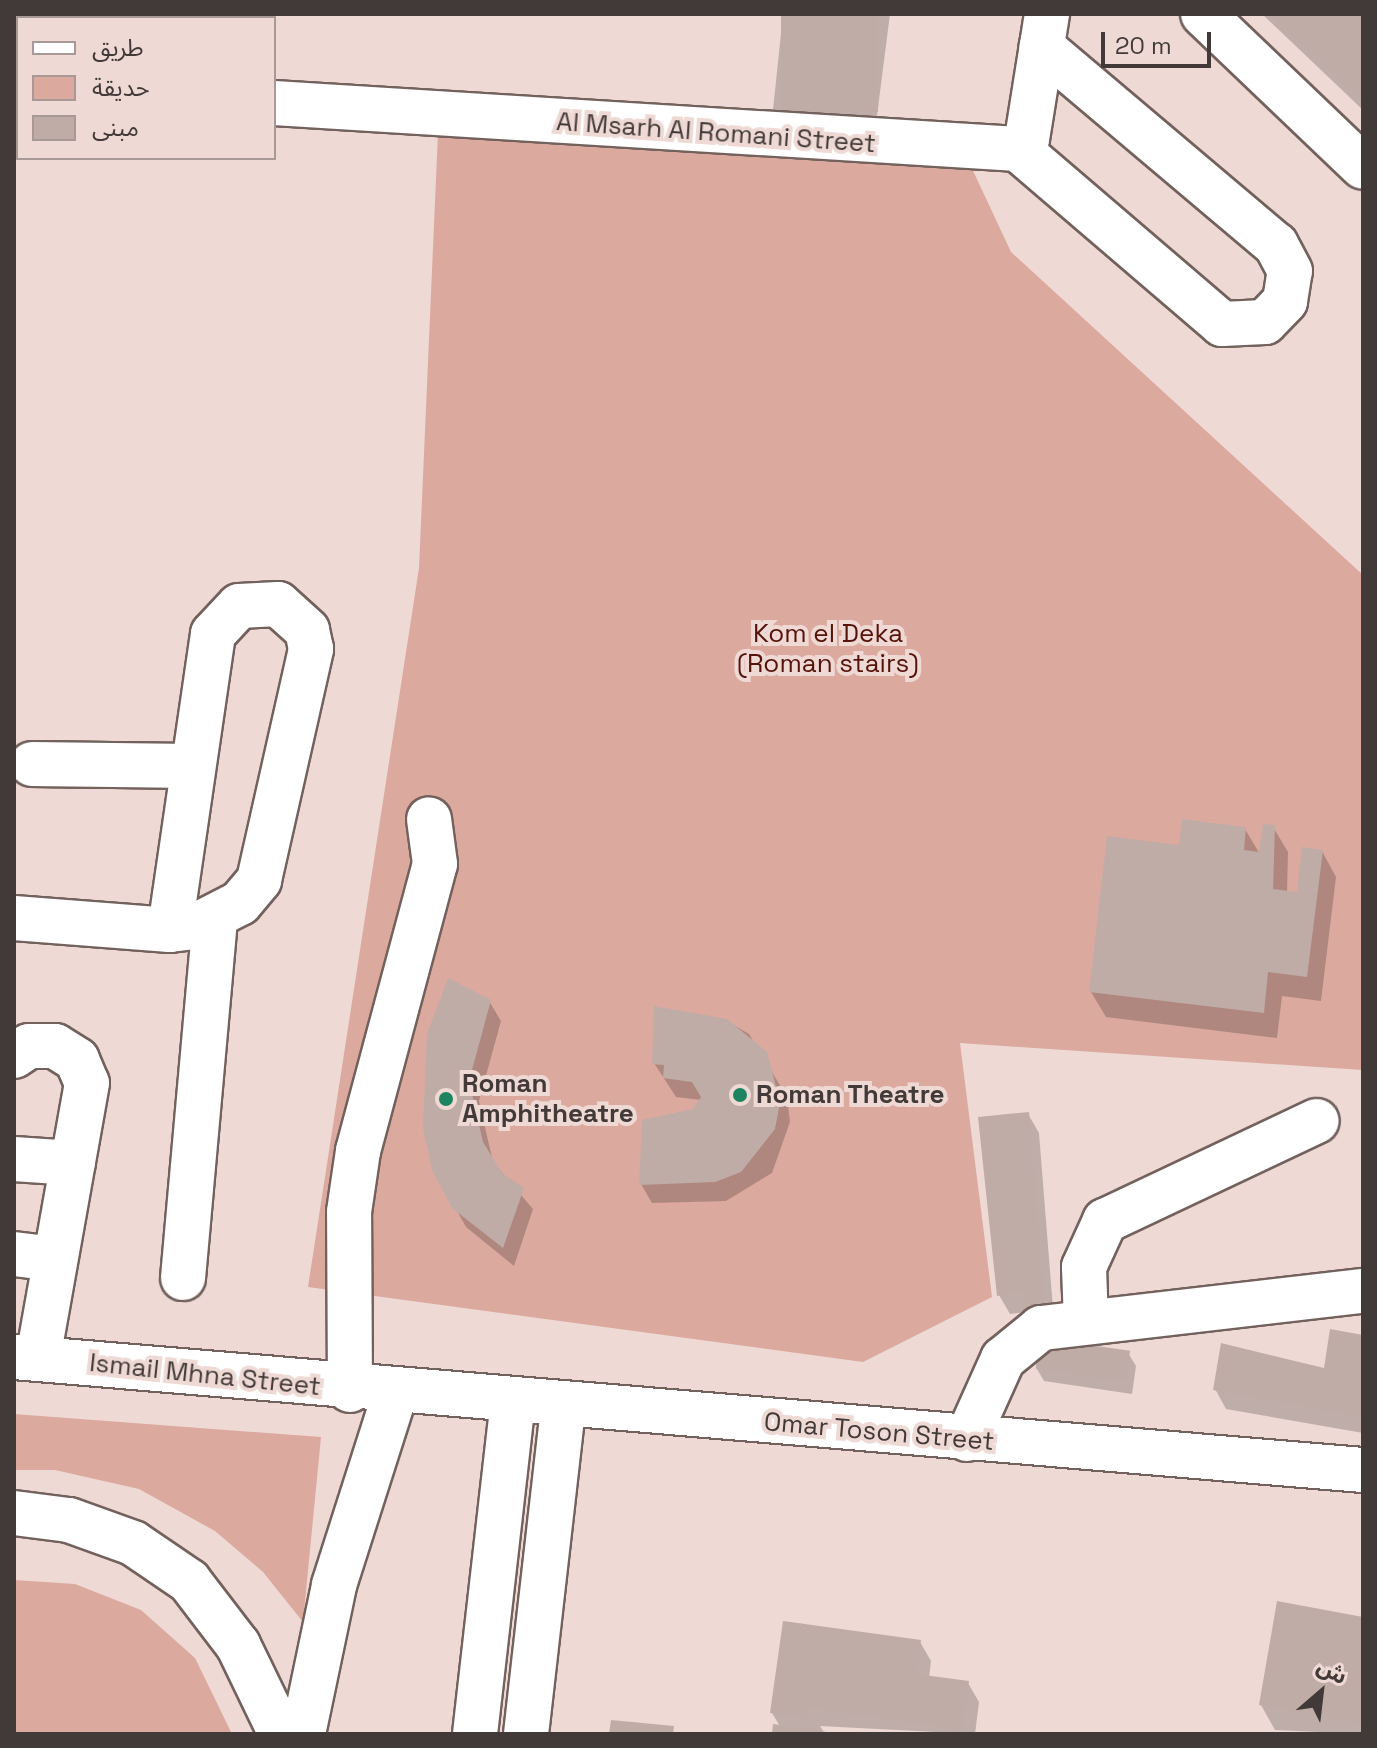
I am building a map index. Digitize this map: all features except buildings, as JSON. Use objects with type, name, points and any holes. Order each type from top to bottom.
[{"type":"main road","points":[[1203,14],[1363,167]]},
{"type":"main road","points":[[1045,30],[1276,245],[1290,271],[1285,301],[1265,322],[1222,324],[1018,149],[1027,139],[1045,30]]},
{"type":"main road","name":"Al Msarh Al Romani Street","points":[[276,103],[1018,149]]},
{"type":"main road","points":[[14,918],[170,930],[215,920],[259,880],[271,853],[306,683],[307,630],[278,604],[239,606],[213,634],[170,930]]},
{"type":"main road","points":[[32,764],[193,766]]},
{"type":"main road","points":[[350,1390],[347,1258],[355,1166],[435,864],[429,819]]},
{"type":"main road","points":[[183,1278],[215,920]]},
{"type":"main road","points":[[14,1056],[29,1046],[55,1046],[77,1060],[87,1083],[73,1163],[34,1256],[26,1358]]},
{"type":"main road","points":[[1086,1322],[1084,1267],[1105,1221],[1317,1121]]},
{"type":"main road","points":[[14,1159],[73,1163]]},
{"type":"main road","points":[[967,1439],[1003,1359],[1018,1343],[1041,1328],[1363,1291]]},
{"type":"main road","name":"Ismail Mhna Street","points":[[26,1358],[395,1394]]},
{"type":"main road","points":[[303,1734],[334,1585],[395,1394]]},
{"type":"main road","name":"Omar Toson Street","points":[[395,1394],[1363,1470]]},
{"type":"main road","points":[[475,1734],[513,1403]]},
{"type":"main road","points":[[526,1734],[563,1407]]},
{"type":"main road","points":[[14,1513],[69,1520],[133,1543],[189,1581],[238,1645],[281,1734]]},
{"type":"green space","name":"Kom el Deka (Roman stairs)","points":[[438,133],[968,160],[1011,252],[1363,575],[1363,1070],[960,1043],[992,1297],[863,1362],[308,1287],[419,568]]},
{"type":"green space","points":[[14,1414],[321,1437],[303,1622],[263,1572],[215,1531],[139,1489],[55,1470],[14,1470]]},
{"type":"green space","points":[[14,1580],[75,1584],[141,1610],[195,1658],[232,1734],[14,1734]]},
{"type":"place","name":"Roman Theatre","points":[[740,1095]]},
{"type":"place","name":"Roman Amphitheatre","points":[[446,1099]]}]
